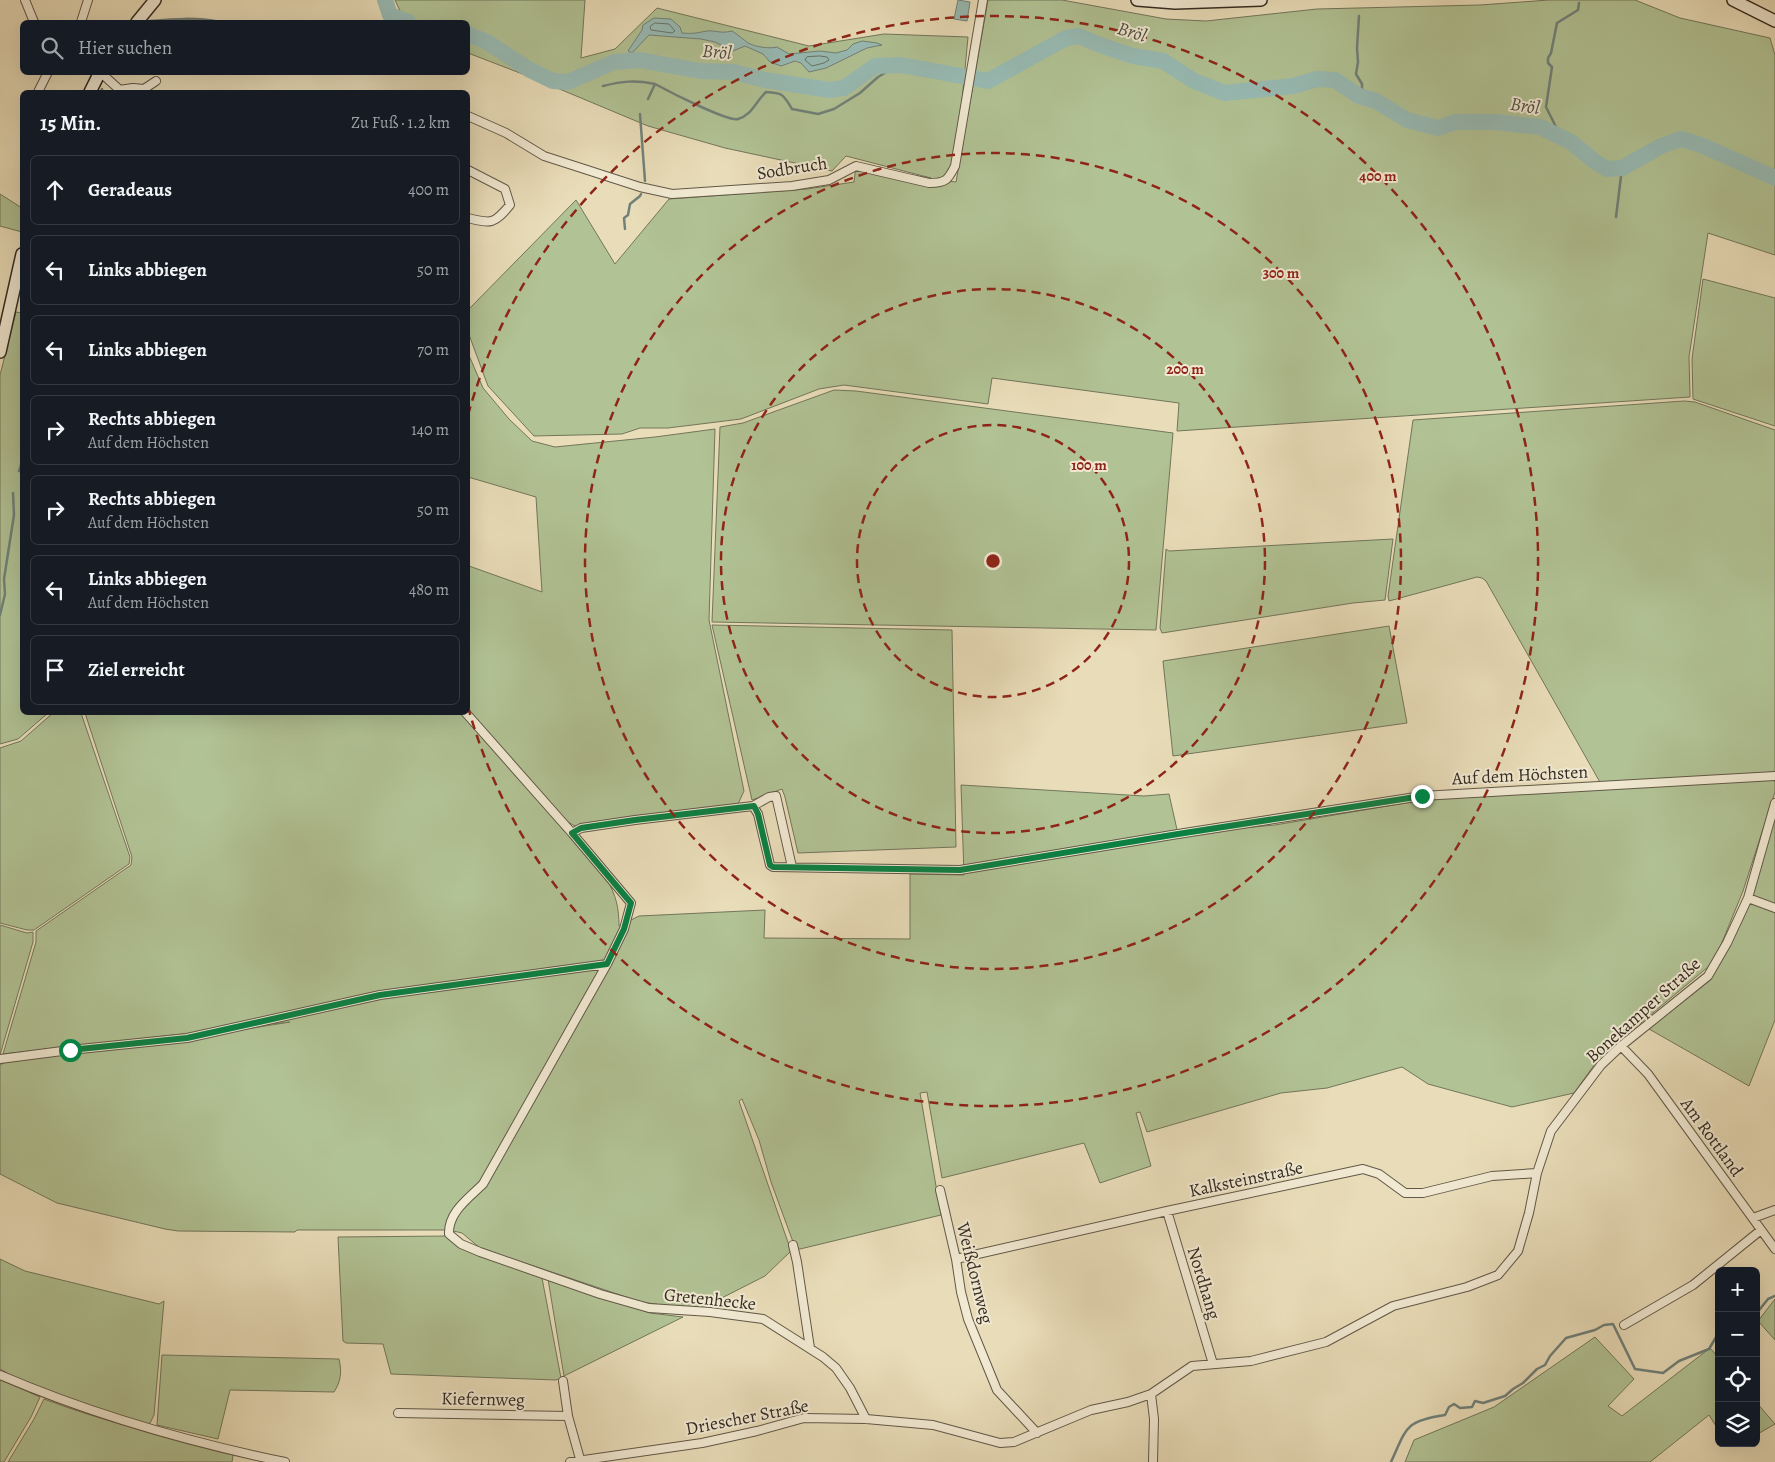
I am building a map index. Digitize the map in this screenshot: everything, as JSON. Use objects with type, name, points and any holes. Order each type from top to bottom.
[{"type":"main road","points":[[139,20],[155,0]]},
{"type":"main road","points":[[1137,0],[1175,3],[1261,0]]},
{"type":"main road","points":[[1733,0],[1775,21]]},
{"type":"main road","points":[[91,90],[99,75]]},
{"type":"main road","points":[[0,352],[20,263]]},
{"type":"street","points":[[25,0],[33,20]]},
{"type":"street","points":[[82,20],[88,0]]},
{"type":"street","name":"Sodbruch","points":[[470,117],[506,133],[544,156],[640,187],[672,194],[792,186],[829,180],[856,166],[929,183],[941,183],[949,178],[955,166],[983,0]]},
{"type":"street","points":[[39,90],[46,75]]},
{"type":"street","points":[[102,75],[119,90]]},
{"type":"street","points":[[124,90],[144,88],[156,81]]},
{"type":"street","points":[[470,171],[505,188],[510,204],[498,219],[490,223],[470,218]]},
{"type":"street","points":[[468,715],[572,833],[581,828],[754,806],[769,797],[776,796],[792,867]]},
{"type":"street","name":"Auf dem Höchsten","points":[[754,806],[758,814],[770,865],[773,867],[960,870],[1422,796],[1775,776]]},
{"type":"street","name":"Bonekamper Straße","points":[[1151,1394],[1192,1366],[1251,1361],[1326,1342],[1393,1306],[1467,1287],[1498,1275],[1518,1251],[1551,1131],[1601,1065],[1621,1046],[1708,976],[1727,943],[1748,898],[1775,802]]},
{"type":"street","name":"Gretenhecke","points":[[572,833],[631,903],[624,929],[607,964],[483,1184],[456,1211],[448,1225],[449,1234],[461,1244],[600,1294],[649,1308],[710,1312],[763,1319],[810,1348],[836,1368],[850,1388],[866,1419]]},
{"type":"street","points":[[1748,898],[1775,908]]},
{"type":"street","points":[[0,1059],[187,1038],[380,995],[607,964]]},
{"type":"street","name":"Am Rottland","points":[[1621,1046],[1648,1074],[1775,1249]]},
{"type":"street","name":"Kalksteinstraße","points":[[956,1259],[1363,1169],[1379,1174],[1405,1193],[1423,1193],[1492,1176],[1538,1173]]},
{"type":"street","name":"Weißdornweg","points":[[940,1190],[968,1319],[997,1390],[1037,1433]]},
{"type":"street","points":[[1753,1218],[1775,1210]]},
{"type":"street","name":"Nordhang","points":[[1167,1211],[1214,1364]]},
{"type":"street","points":[[1624,1325],[1693,1285],[1761,1230]]},
{"type":"street","points":[[793,1244],[810,1348]]},
{"type":"street","points":[[0,1375],[53,1398],[88,1409],[208,1444],[285,1462]]},
{"type":"street","points":[[563,1381],[568,1416],[580,1459]]},
{"type":"street","points":[[1151,1394],[1154,1419],[1153,1462]]},
{"type":"street","name":"Driescher Straße","points":[[570,1462],[580,1459],[702,1443],[758,1431],[804,1418],[866,1419],[933,1424],[1000,1443],[1014,1442],[1091,1410],[1128,1402],[1151,1394]]},
{"type":"street","name":"Kiefernweg","points":[[398,1412],[568,1416]]},
{"type":"green space","points":[[395,0],[585,0],[581,58],[615,49],[657,8],[809,46],[884,34],[968,37],[962,101],[952,166],[948,176],[941,180],[956,182],[988,0],[1062,0],[1166,19],[1206,21],[1317,9],[1480,5],[1549,0],[1635,0],[1680,18],[1770,38],[1775,55],[1775,255],[1708,233],[1689,357],[1690,397],[1177,431],[1179,403],[992,378],[988,404],[844,385],[819,389],[741,419],[668,428],[640,428],[622,434],[534,436],[488,386],[470,337],[470,308],[576,200],[615,264],[669,199],[807,189],[854,182],[856,166],[931,178],[846,156],[832,171],[725,148],[648,126],[470,54],[470,20],[404,20]]},
{"type":"green space","points":[[0,194],[20,207],[20,231],[0,226]]},
{"type":"green space","points":[[1703,279],[1775,298],[1775,426],[1693,399],[1692,359]]},
{"type":"green space","points":[[16,312],[20,313],[20,715],[46,715],[18,739],[0,744],[0,375]]},
{"type":"green space","points":[[470,358],[483,388],[509,419],[532,441],[555,447],[715,429],[709,620],[744,791],[738,804],[575,826],[566,821],[470,711],[470,566],[542,592],[536,497],[470,478]]},
{"type":"green space","points":[[834,390],[856,391],[1173,433],[1156,630],[712,622],[720,427],[743,423]]},
{"type":"green space","points":[[1684,401],[1695,402],[1775,430],[1775,772],[1601,784],[1486,581],[1477,577],[1389,601],[1388,596],[1413,420]]},
{"type":"green space","points":[[1393,539],[1385,600],[1353,603],[1162,633],[1160,628],[1166,549],[1169,551]]},
{"type":"green space","points":[[712,625],[952,630],[956,847],[798,853],[782,789],[752,800]]},
{"type":"green space","points":[[1389,626],[1407,723],[1173,756],[1163,661]]},
{"type":"green space","points":[[51,715],[82,715],[130,857],[129,864],[34,930],[0,923],[0,748],[21,741]]},
{"type":"green space","points":[[86,715],[464,715],[607,880],[616,902],[619,926],[639,916],[765,910],[764,938],[910,939],[910,874],[964,875],[961,785],[1144,796],[1169,794],[1178,834],[1275,825],[1417,801],[1490,794],[1771,778],[1775,782],[1775,792],[1743,891],[1714,962],[1600,1057],[1574,1093],[1512,1107],[1428,1084],[1402,1067],[1327,1088],[1281,1093],[1147,1132],[1140,1112],[1136,1113],[1151,1166],[1100,1183],[1084,1143],[942,1178],[927,1092],[920,1093],[941,1215],[796,1250],[771,1182],[759,1140],[742,1099],[739,1101],[791,1251],[765,1276],[698,1310],[641,1302],[480,1248],[462,1233],[449,1230],[178,1231],[57,1203],[0,1174],[0,1065],[12,1059],[185,1039],[290,1022],[3,1054],[36,942],[36,931],[131,865],[132,857]]},
{"type":"green space","points":[[1775,811],[1775,905],[1752,895]]},
{"type":"green space","points":[[1748,901],[1775,911],[1775,1020],[1749,1086],[1649,1029],[1711,979]]},
{"type":"green space","points":[[0,925],[27,933],[33,932],[33,942],[0,1055]]},
{"type":"green space","points":[[448,1236],[539,1275],[542,1278],[561,1378],[556,1380],[391,1374],[383,1344],[346,1343],[343,1341],[338,1237]]},
{"type":"green space","points":[[0,1259],[25,1271],[159,1304],[164,1301],[154,1415],[150,1423],[148,1424],[72,1401],[17,1379],[0,1369]]},
{"type":"green space","points":[[548,1279],[650,1313],[683,1317],[564,1376]]},
{"type":"green space","points":[[1775,1299],[1775,1340],[1760,1323],[1760,1318]]},
{"type":"green space","points":[[1595,1337],[1634,1379],[1608,1406],[1622,1416],[1710,1348],[1715,1354],[1715,1425],[1709,1415],[1650,1462],[1405,1462],[1414,1440],[1494,1407]]},
{"type":"green space","points":[[162,1355],[339,1359],[340,1376],[334,1392],[230,1390],[218,1439],[157,1425]]},
{"type":"green space","points":[[0,1379],[40,1397],[31,1417],[4,1462],[0,1462]]},
{"type":"green space","points":[[44,1399],[113,1422],[230,1452],[233,1456],[232,1462],[8,1462]]},
{"type":"green space","points":[[1760,1407],[1775,1424],[1760,1433]]},
{"type":"water","points":[[958,0],[970,2],[967,21],[954,19]]},
{"type":"water","points":[[654,18],[671,19],[680,27],[682,33],[732,31],[748,43],[758,47],[777,47],[789,54],[820,51],[836,53],[847,50],[853,44],[862,41],[882,45],[867,48],[826,68],[809,72],[801,63],[795,61],[781,66],[770,62],[763,54],[745,46],[733,51],[715,42],[701,39],[649,35],[632,53],[628,51],[642,30],[643,25]]},
{"type":"waterway","name":"Bröl","points":[[385,0],[390,15],[403,20]]},
{"type":"waterway","points":[[1561,137],[1546,107],[1552,67],[1548,63],[1548,58],[1551,53],[1557,23],[1578,10],[1579,3]]},
{"type":"waterway","points":[[1359,16],[1356,74],[1362,84],[1362,97]]},
{"type":"waterway","points":[[163,20],[211,20]]},
{"type":"waterway","name":"Bröl","points":[[470,35],[487,42],[530,70],[553,81],[568,82],[614,62],[639,60],[700,71],[734,72],[765,80],[829,90],[844,88],[875,66],[901,65],[988,81],[1066,38],[1079,36],[1133,56],[1163,61],[1194,81],[1225,93],[1293,86],[1317,79],[1335,80],[1359,96],[1376,101],[1407,120],[1438,128],[1455,122],[1496,122],[1540,127],[1571,142],[1607,169],[1622,168],[1661,146],[1681,139],[1701,145],[1775,178]]},
{"type":"waterway","points":[[648,99],[655,84],[711,111],[732,119],[738,119],[747,114],[766,92],[772,92],[782,95],[792,109],[818,114],[834,109],[860,93],[878,77],[898,65]]},
{"type":"waterway","points":[[603,86],[629,82],[655,84]]},
{"type":"waterway","points":[[640,114],[645,181]]},
{"type":"waterway","points":[[1616,217],[1622,168]]},
{"type":"waterway","points":[[625,229],[624,218],[628,215],[630,204],[641,194]]},
{"type":"waterway","points":[[0,615],[5,594],[4,579],[14,515],[13,493]]},
{"type":"waterway","points":[[1758,1312],[1768,1299],[1775,1296]]},
{"type":"waterway","points":[[1391,1462],[1405,1433],[1415,1423],[1445,1415],[1449,1407],[1454,1404],[1460,1408],[1472,1407],[1475,1401],[1483,1403],[1505,1396],[1523,1383],[1537,1369],[1545,1365],[1550,1356],[1566,1338],[1595,1330],[1604,1325],[1613,1324],[1635,1369],[1663,1373],[1679,1361],[1709,1349],[1715,1339]]},
{"type":"route","points":[[70,1050],[187,1038],[380,995],[607,964],[624,929],[631,903],[572,833],[581,828],[754,806],[758,814],[770,865],[773,867],[960,870],[1422,796]]}]
